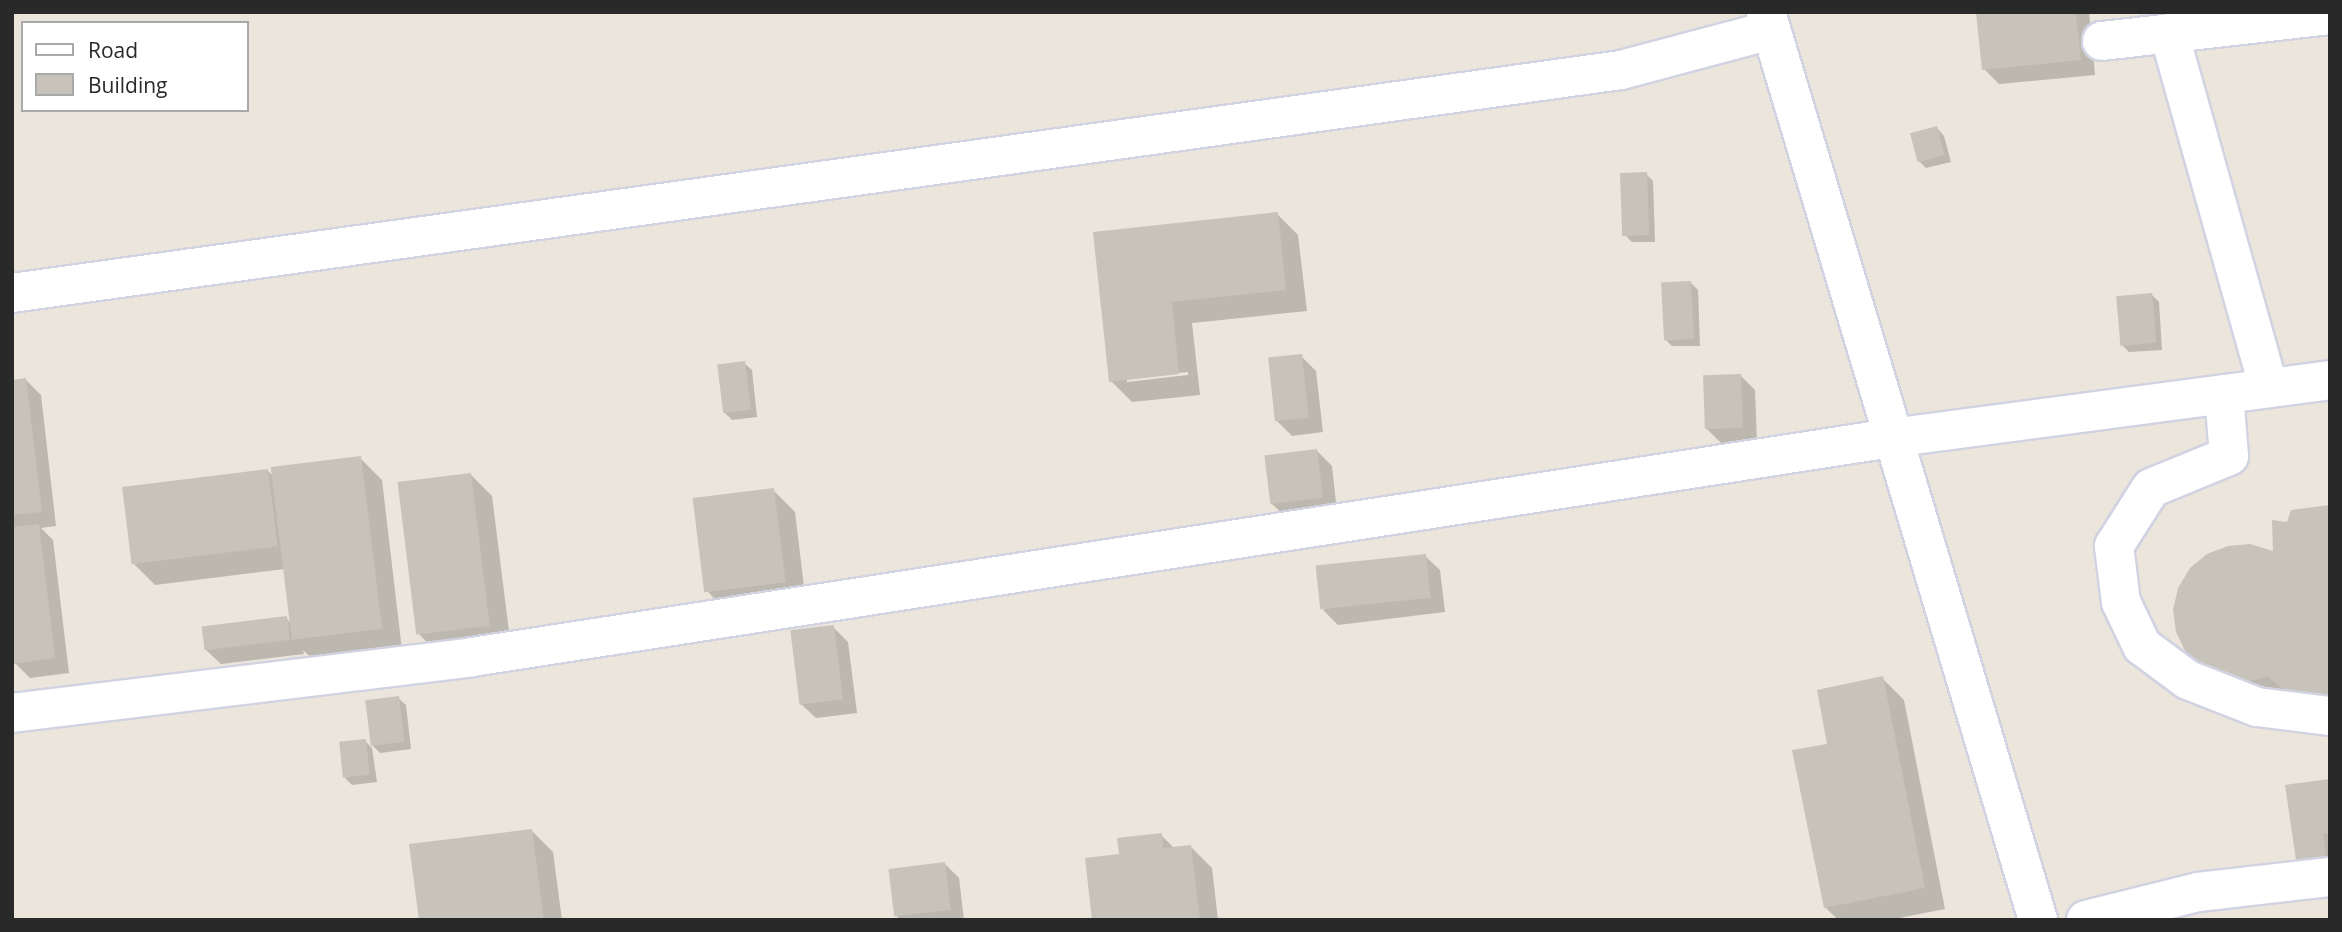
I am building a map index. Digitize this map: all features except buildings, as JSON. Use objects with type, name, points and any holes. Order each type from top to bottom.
[{"type":"street","points":[[2102,41],[2330,15]]},
{"type":"street","points":[[12,293],[1621,70],[1768,21],[1891,438],[2038,920]]},
{"type":"street","points":[[2169,33],[2269,388]]},
{"type":"street","points":[[12,713],[472,657],[1891,438],[2330,380]]},
{"type":"street","points":[[2224,394],[2229,456],[2151,488],[2115,546],[2122,602],[2142,646],[2188,680],[2257,707],[2330,716]]},
{"type":"street","points":[[2086,920],[2197,892],[2330,877]]}]
